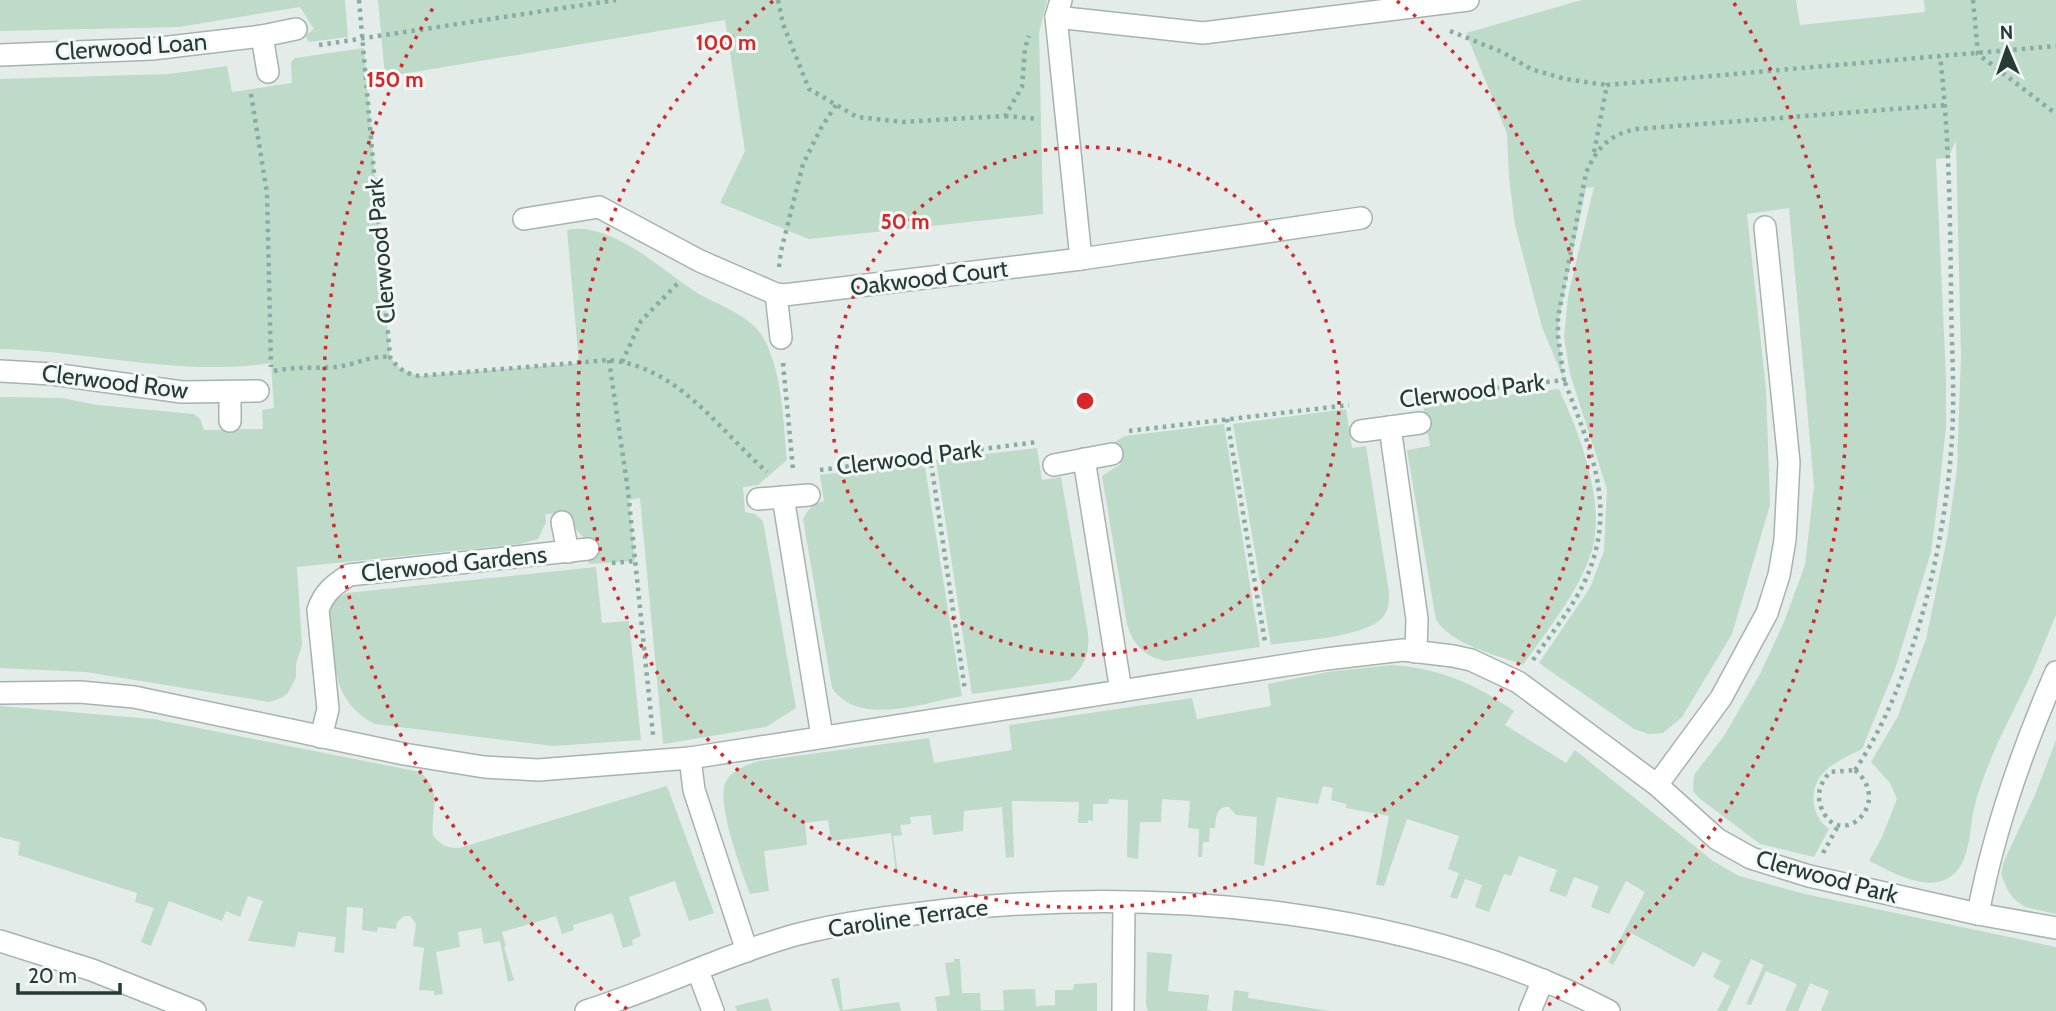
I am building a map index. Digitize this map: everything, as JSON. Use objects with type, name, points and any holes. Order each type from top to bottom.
[{"type":"street","points":[[1081,259],[1059,8],[1203,33],[1468,0]]},
{"type":"street","name":"Clerwood Loan","points":[[0,55],[152,49],[262,36],[296,29]]},
{"type":"street","points":[[262,36],[268,72]]},
{"type":"street","name":"Oakwood Court","points":[[524,219],[599,207],[700,261],[776,294],[814,293],[1081,259],[1361,218]]},
{"type":"street","points":[[1657,785],[1721,698],[1767,613],[1779,575],[1785,540],[1789,462],[1765,227]]},
{"type":"street","points":[[776,294],[781,338]]},
{"type":"street","name":"Clerwood Row","points":[[0,371],[52,374],[153,389],[230,393],[258,391]]},
{"type":"street","points":[[230,393],[230,421]]},
{"type":"street","name":"Clerwood Park","points":[[1361,431],[1420,423]]},
{"type":"street","name":"Clerwood Park","points":[[1390,427],[1418,619],[1416,652]]},
{"type":"street","points":[[1054,465],[1112,454]]},
{"type":"street","points":[[1084,459],[1121,691]]},
{"type":"street","name":"Clerwood Park","points":[[758,499],[809,495]]},
{"type":"street","points":[[783,497],[822,736]]},
{"type":"street","name":"Clerwood Gardens","points":[[321,737],[328,709],[318,610],[322,598],[331,587],[349,575],[578,551],[562,522]]},
{"type":"street","name":"Clerwood Park","points":[[691,758],[1270,667],[1376,652],[1416,652],[1471,660],[1518,682],[1657,785],[1717,839],[1751,858],[1809,876],[1978,914],[2056,928]]},
{"type":"street","points":[[1978,914],[2006,798],[2056,672]]},
{"type":"street","points":[[0,693],[80,691],[122,695],[404,754],[484,767],[538,771],[691,758],[694,790],[747,951]]},
{"type":"street","points":[[1123,1011],[1124,901]]},
{"type":"street","name":"Caroline Terrace","points":[[586,1011],[794,936],[893,916],[1046,902],[1124,901],[1277,913],[1405,936],[1469,953],[1543,980],[1609,1011]]},
{"type":"street","points":[[0,941],[92,970],[195,1011]]},
{"type":"street","points":[[698,971],[713,1011]]},
{"type":"street","points":[[1530,1011],[1543,980]]},
{"type":"path","name":"Clerwood Park","points":[[359,0],[390,357],[402,370],[419,376],[609,360],[653,371],[710,415],[773,476]]},
{"type":"path","points":[[296,29],[307,47],[616,0]]},
{"type":"path","points":[[778,0],[783,24],[809,89],[857,117],[903,122],[1005,116],[1022,86],[1025,48],[1032,27],[1059,8]]},
{"type":"path","points":[[1973,0],[1978,54],[2056,114]]},
{"type":"path","points":[[1435,4],[1437,26],[1502,52],[1531,69],[1565,79],[1606,85],[2056,46]]},
{"type":"path","points":[[1855,770],[1886,716],[1909,658],[1938,546],[1948,483],[1952,436],[1950,193],[1946,105],[1940,56]]},
{"type":"path","name":"Clerwood Park","points":[[1420,397],[1564,380],[1558,336],[1559,318],[1586,173],[1594,153],[1606,85]]},
{"type":"path","points":[[250,89],[267,193],[272,372]]},
{"type":"path","points":[[781,251],[803,164],[836,105]]},
{"type":"path","points":[[1594,153],[1614,136],[1637,129],[1946,105]]},
{"type":"path","points":[[622,362],[641,321],[700,261]]},
{"type":"path","points":[[258,391],[254,379],[286,368],[337,367],[372,357],[390,357]]},
{"type":"path","points":[[609,360],[628,491],[656,761]]},
{"type":"path","points":[[783,370],[793,473]]},
{"type":"path","points":[[1518,682],[1583,585],[1597,549],[1601,515],[1600,486],[1583,429],[1564,380]]},
{"type":"path","points":[[1119,432],[1360,404]]},
{"type":"path","points":[[1227,419],[1270,667]]},
{"type":"path","name":"Clerwood Park","points":[[814,470],[1045,441]]},
{"type":"path","points":[[930,456],[969,713]]},
{"type":"path","points":[[1855,770],[1866,779],[1869,799],[1861,817],[1851,826],[1838,826],[1827,818],[1820,805],[1821,783],[1830,772],[1855,770]]},
{"type":"green space","points":[[0,0],[345,0],[348,37],[309,42],[305,36],[314,29],[300,7],[179,27],[0,31]]},
{"type":"green space","points":[[378,0],[1047,0],[1039,33],[1043,214],[809,239],[720,203],[745,151],[725,20],[385,77]]},
{"type":"green space","points":[[1582,0],[1796,0],[1800,25],[1925,12],[1924,0],[2056,0],[2056,615],[1985,774],[1974,808],[1966,855],[1957,871],[1941,881],[1930,883],[1909,879],[1869,861],[1897,799],[1890,783],[1871,762],[1898,716],[1926,639],[1947,539],[1957,469],[1961,356],[1956,141],[1948,158],[1936,159],[1946,427],[1931,552],[1895,669],[1862,749],[1834,764],[1816,784],[1815,809],[1819,819],[1829,829],[1814,857],[1760,844],[1693,791],[1694,775],[1724,736],[1760,674],[1784,622],[1805,565],[1814,486],[1789,208],[1747,214],[1766,389],[1770,505],[1732,634],[1682,717],[1663,733],[1649,734],[1634,729],[1539,663],[1590,588],[1604,551],[1607,489],[1570,374],[1564,337],[1568,296],[1594,187],[1586,188],[1559,318],[1558,336],[1564,380],[1542,327],[1515,225],[1507,134],[1466,33]]},
{"type":"green space","points":[[364,48],[390,357],[400,369],[419,376],[579,363],[567,230],[575,229],[598,232],[628,245],[699,294],[744,318],[764,339],[779,383],[787,460],[758,485],[743,487],[745,512],[755,514],[763,521],[796,708],[766,727],[663,744],[640,498],[629,500],[635,561],[589,564],[586,538],[575,527],[570,513],[545,514],[546,522],[538,539],[520,544],[297,567],[302,645],[296,664],[296,677],[288,693],[269,702],[86,672],[0,668],[0,397],[62,398],[97,405],[194,414],[200,419],[204,430],[263,429],[262,410],[274,408],[271,363],[203,367],[0,349],[0,79],[169,74],[227,66],[232,92],[292,83],[291,62],[295,58]]},
{"type":"green space","points":[[1559,389],[1575,426],[1588,468],[1596,511],[1595,531],[1592,550],[1579,581],[1523,665],[1464,643],[1436,620],[1407,450],[1430,446],[1423,405]]},
{"type":"green space","points":[[1346,409],[1352,448],[1366,446],[1389,603],[1382,618],[1361,630],[1271,645],[1233,424]]},
{"type":"green space","points":[[1224,424],[1260,647],[1166,661],[1141,649],[1127,624],[1102,476],[1121,464],[1111,444],[1125,436]]},
{"type":"green space","points":[[1037,448],[1042,480],[1061,477],[1088,633],[1087,653],[1083,664],[1070,680],[972,694],[936,460]]},
{"type":"green space","points":[[924,461],[962,696],[911,707],[874,710],[858,707],[843,700],[832,688],[803,519],[811,507],[824,501],[820,475]]},
{"type":"green space","points":[[596,567],[602,623],[629,621],[641,740],[553,746],[375,724],[361,715],[343,693],[335,667],[329,622],[333,604],[347,593]]},
{"type":"green space","points":[[1392,665],[1425,670],[1456,679],[1500,701],[1514,711],[1505,725],[1566,763],[1575,750],[1713,861],[1739,876],[1805,894],[2056,947],[2056,1011],[1821,1011],[1829,991],[1810,983],[1798,1011],[1785,1011],[1797,984],[1766,971],[1751,1005],[1746,1004],[1764,965],[1751,959],[1727,1011],[1717,1011],[1730,986],[1713,977],[1721,961],[1703,952],[1694,967],[1631,933],[1613,965],[1608,962],[1645,892],[1626,881],[1609,914],[1591,907],[1599,886],[1574,877],[1566,897],[1549,891],[1557,870],[1519,856],[1511,876],[1504,874],[1489,912],[1475,907],[1482,885],[1465,879],[1457,899],[1450,897],[1459,873],[1448,869],[1459,836],[1407,819],[1384,886],[1376,885],[1389,816],[1346,808],[1346,804],[1331,800],[1333,788],[1323,786],[1318,804],[1277,797],[1264,866],[1254,864],[1257,817],[1236,815],[1229,807],[1219,810],[1215,828],[1210,828],[1209,842],[1203,842],[1202,857],[1198,857],[1199,829],[1188,828],[1190,801],[1162,799],[1161,822],[1140,822],[1138,859],[1127,857],[1128,800],[1109,799],[1108,804],[1093,804],[1093,821],[1088,820],[1088,823],[1078,823],[1079,802],[1012,801],[1014,857],[1006,858],[1002,807],[964,811],[963,831],[933,835],[931,815],[910,817],[911,824],[900,825],[902,835],[893,836],[898,873],[891,833],[831,841],[828,820],[805,823],[807,845],[764,851],[769,891],[750,894],[727,820],[724,804],[726,781],[736,770],[759,761],[929,738],[934,763],[1012,750],[1009,725],[1192,698],[1197,719],[1271,706],[1268,684],[1328,672]]},
{"type":"green space","points":[[0,706],[153,719],[420,772],[427,779],[434,794],[433,836],[444,845],[455,848],[667,786],[714,913],[689,921],[675,881],[629,897],[641,936],[632,940],[633,945],[623,948],[612,913],[573,925],[574,930],[562,934],[556,916],[502,932],[514,980],[508,982],[500,941],[484,944],[481,928],[458,932],[460,947],[436,952],[443,994],[434,995],[434,991],[419,990],[424,948],[413,946],[416,924],[410,916],[404,916],[397,922],[396,929],[378,927],[377,932],[362,930],[363,908],[347,907],[344,953],[334,952],[336,937],[298,932],[295,947],[248,941],[263,901],[248,896],[240,917],[226,911],[222,921],[169,901],[151,946],[141,942],[154,908],[135,902],[137,893],[18,855],[20,842],[0,837]]},
{"type":"green space","points":[[2056,740],[2056,914],[2025,907],[2014,899],[2001,874],[2004,861],[2035,795]]},
{"type":"green space","points":[[1147,952],[1172,954],[1168,991],[1209,995],[1207,1010],[1212,1011],[1148,1011]]},
{"type":"green space","points":[[954,959],[960,959],[962,993],[980,993],[981,1010],[1004,1010],[1003,990],[1035,989],[1036,1006],[1055,1005],[1055,990],[1073,990],[1074,984],[1097,983],[1097,1011],[937,1011],[935,997],[950,995],[945,963],[954,962]]},
{"type":"green space","points":[[839,978],[843,1010],[899,1002],[901,1011],[840,1011],[831,979]]},
{"type":"green space","points":[[1234,990],[1249,992],[1248,998],[1329,1011],[1232,1011]]},
{"type":"green space","points":[[768,998],[772,1011],[737,1011],[735,1006]]}]
